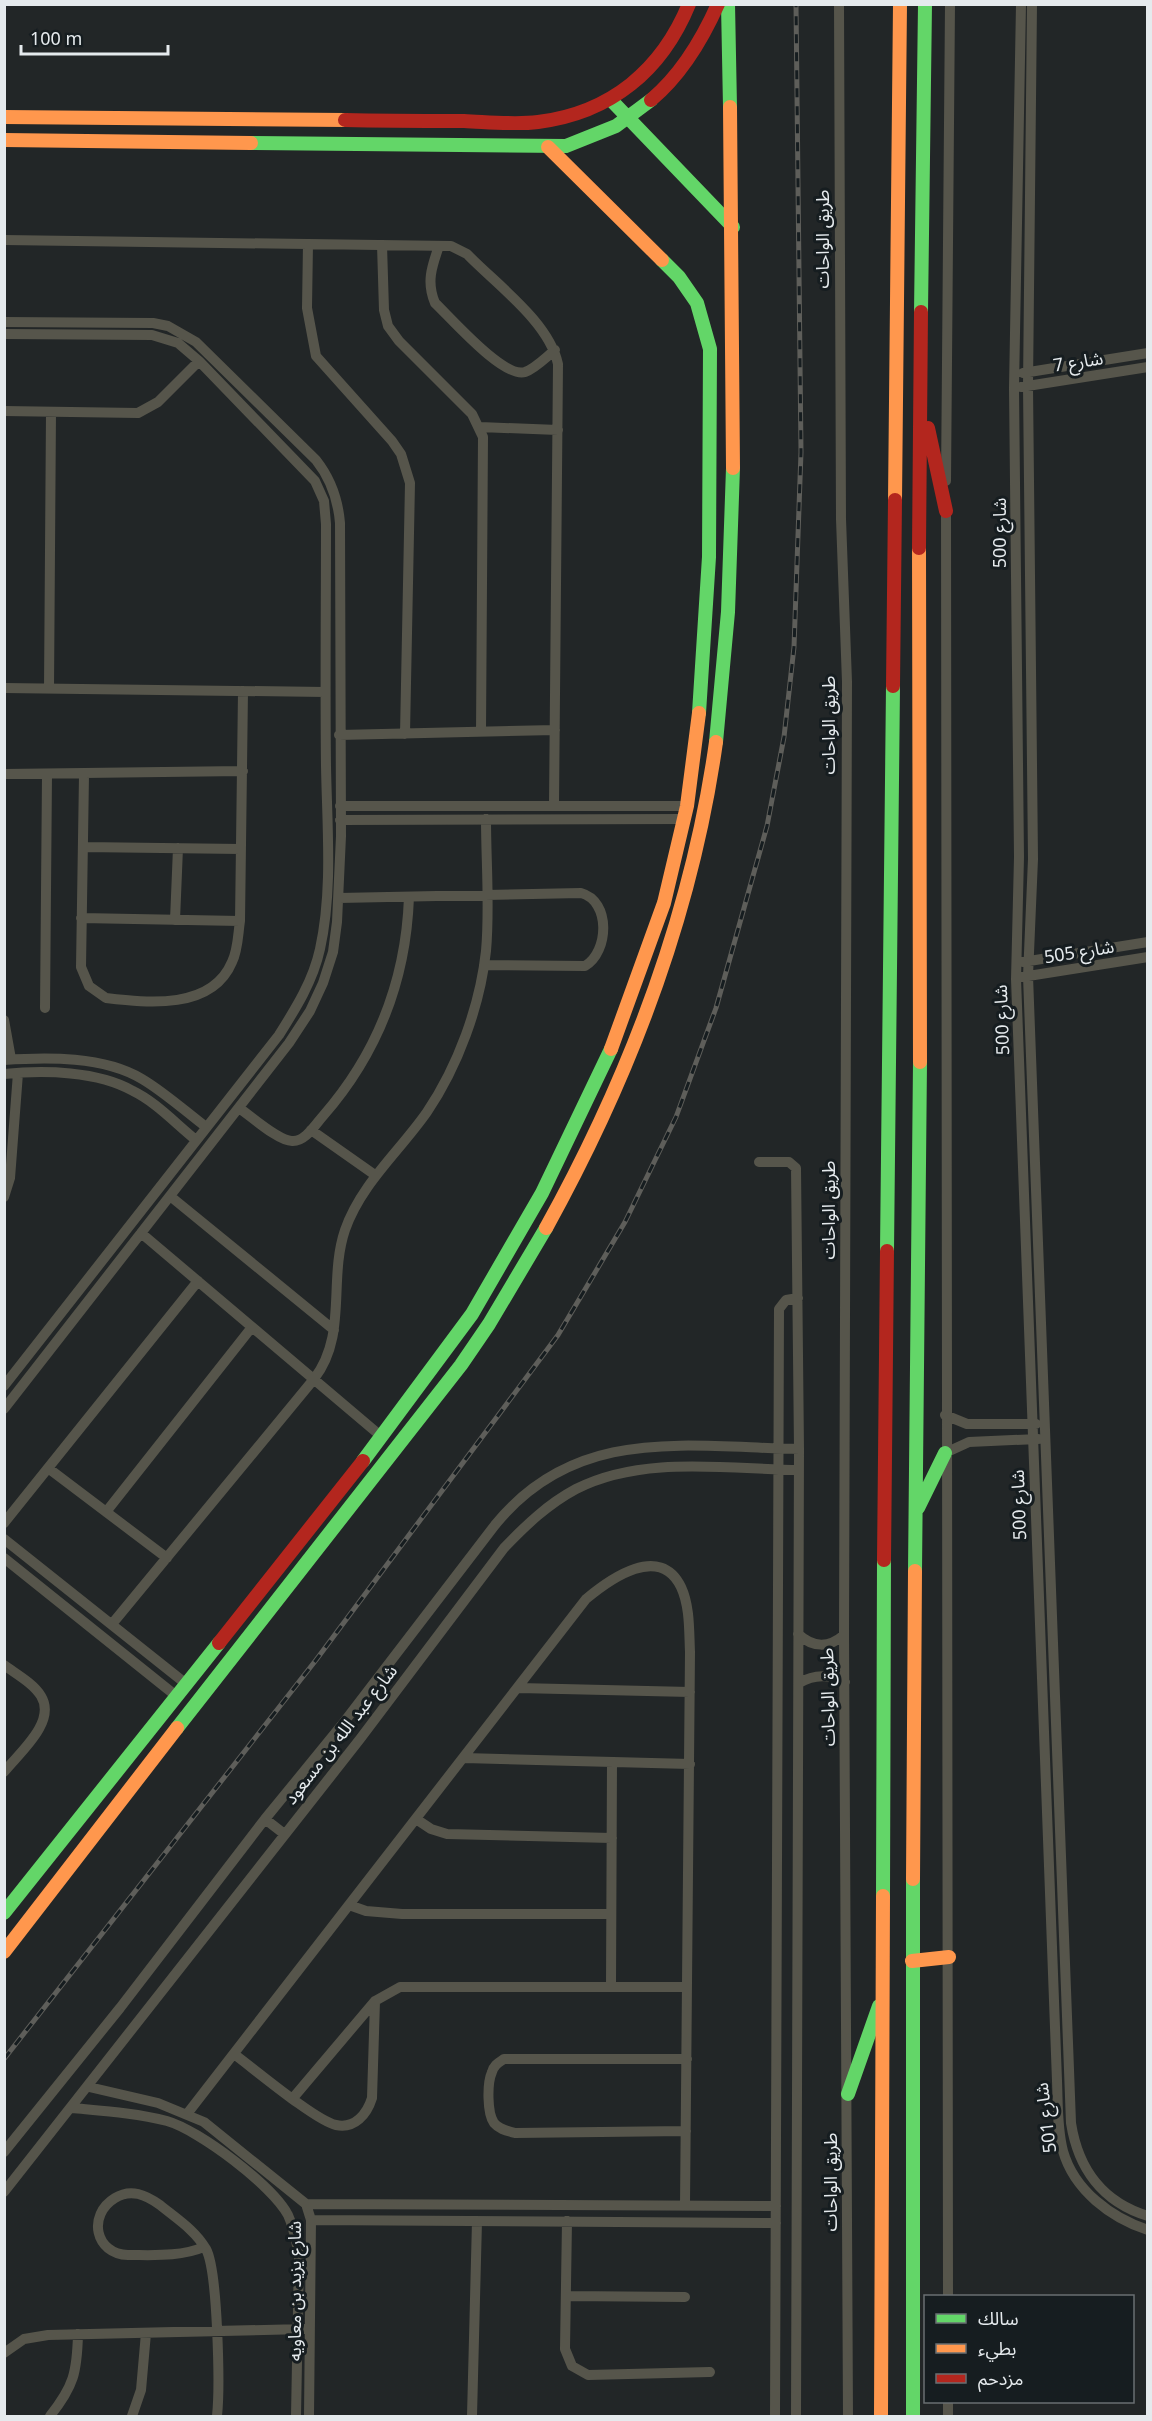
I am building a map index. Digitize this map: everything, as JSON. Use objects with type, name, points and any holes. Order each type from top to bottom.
[{"type":"main road","points":[[4,117],[537,122],[563,118],[611,100],[643,76],[663,54],[675,36],[689,4]]},
{"type":"main road","points":[[4,140],[548,147],[588,140],[612,130],[663,91],[687,64],[707,33],[718,4]]},
{"type":"main road","points":[[4,1952],[444,1387],[487,1327],[542,1233],[593,1138],[647,1010],[681,906],[706,805],[726,670],[732,590],[733,369],[733,227],[728,4]]},
{"type":"main road","points":[[881,2416],[885,1394],[900,4]]},
{"type":"main road","points":[[913,2416],[912,1961],[925,4]]},
{"type":"main road","points":[[611,100],[733,227]]},
{"type":"main road","points":[[422,121],[422,144]]},
{"type":"main road","points":[[4,1913],[382,1437],[472,1314],[525,1224],[615,1041],[664,903],[686,812],[703,679],[709,557],[710,349],[703,318],[684,284],[548,147]]},
{"type":"main road","points":[[711,369],[733,369]]},
{"type":"main road","points":[[921,396],[946,511]]},
{"type":"main road","points":[[428,1375],[444,1387]]},
{"type":"main road","points":[[916,1513],[945,1453]]},
{"type":"main road","points":[[43,1864],[62,1878]]},
{"type":"main road","points":[[912,1961],[949,1957]]},
{"type":"main road","points":[[848,2094],[884,1992]]},
{"type":"street","name":"طريق الواحات","points":[[839,4],[841,519],[847,682],[844,1635],[848,2416]]},
{"type":"street","points":[[948,2295],[949,1957],[945,1415],[946,511],[950,4]]},
{"type":"street","name":"شارع 500","points":[[1021,4],[1026,47],[1031,147],[1028,386],[1033,859],[1028,976],[1068,2033]]},
{"type":"street","name":"شارع 500","points":[[1032,4],[1026,47],[1019,148],[1014,388],[1019,856],[1016,978],[1055,2033]]},
{"type":"street","points":[[1019,148],[1031,147]]},
{"type":"street","points":[[4,240],[451,246],[467,254],[543,330],[555,350],[558,364],[554,806]]},
{"type":"street","points":[[308,244],[307,308],[316,356],[392,441],[401,454],[409,476],[410,548],[405,734]]},
{"type":"street","points":[[382,245],[384,309],[388,326],[399,341],[472,414],[480,427],[484,446],[481,732]]},
{"type":"street","points":[[439,246],[430,274],[431,294],[435,303],[501,366],[516,373],[524,373],[555,350]]},
{"type":"street","points":[[1016,288],[1030,287]]},
{"type":"street","points":[[4,322],[153,323],[183,333],[196,342],[321,466],[336,497],[340,523],[340,853],[339,898],[333,952],[310,1011],[289,1043],[4,1409]]},
{"type":"street","points":[[110,322],[110,334]]},
{"type":"street","points":[[4,334],[152,335],[178,343],[306,468],[320,490],[326,524],[327,854],[324,920],[320,949],[311,979],[279,1035],[4,1386]]},
{"type":"street","name":"شارع 7","points":[[1015,374],[1148,353]]},
{"type":"street","points":[[4,411],[130,414],[145,410],[158,402],[199,361]]},
{"type":"street","name":"شارع 7","points":[[1014,388],[1148,368]]},
{"type":"street","points":[[49,689],[51,412]]},
{"type":"street","points":[[270,433],[279,424]]},
{"type":"street","points":[[480,427],[558,430]]},
{"type":"street","points":[[326,607],[340,607]]},
{"type":"street","points":[[4,688],[325,692]]},
{"type":"street","points":[[84,775],[81,918],[83,977],[96,993],[116,999],[173,1000],[197,996],[212,988],[224,976],[232,962],[240,921],[243,691]]},
{"type":"street","points":[[339,735],[555,730]]},
{"type":"street","points":[[4,774],[84,775],[243,771]]},
{"type":"street","points":[[45,1008],[47,774]]},
{"type":"street","points":[[340,807],[554,806],[686,812]]},
{"type":"street","points":[[340,819],[486,819],[686,812]]},
{"type":"street","points":[[112,1624],[314,1379],[328,1356],[334,1330],[338,1264],[344,1232],[357,1202],[375,1175],[404,1144],[429,1110],[466,1034],[484,965],[486,819]]},
{"type":"street","points":[[83,847],[241,849]]},
{"type":"street","points":[[175,920],[178,848]]},
{"type":"street","points":[[327,854],[340,853]]},
{"type":"street","points":[[339,898],[581,893],[588,895],[598,904],[602,918],[599,952],[585,966],[567,968],[484,965]]},
{"type":"street","points":[[239,1108],[289,1141],[302,1139],[358,1072],[390,1007],[405,953],[409,897]]},
{"type":"street","points":[[81,918],[240,921]]},
{"type":"street","name":"شارع 505","points":[[1016,963],[1148,942]]},
{"type":"street","name":"شارع 505","points":[[1016,978],[1148,957]]},
{"type":"street","points":[[4,1020],[8,1060],[76,1061],[120,1070],[141,1078],[206,1127]]},
{"type":"street","points":[[4,1197],[18,1073]]},
{"type":"street","points":[[4,1074],[83,1077],[124,1087],[134,1091],[196,1140]]},
{"type":"street","points":[[311,1130],[375,1175]]},
{"type":"street","points":[[759,1162],[786,1162],[796,1168],[799,1449],[796,2416]]},
{"type":"street","points":[[170,1196],[334,1330]]},
{"type":"street","points":[[141,1233],[382,1437]]},
{"type":"street","points":[[4,1522],[198,1281]]},
{"type":"street","points":[[775,2416],[779,1309],[786,1300],[798,1298]]},
{"type":"street","points":[[106,1512],[252,1327]]},
{"type":"street","points":[[1028,1341],[1041,1341]]},
{"type":"street","points":[[945,1415],[971,1425],[1046,1423]]},
{"type":"street","points":[[945,1453],[969,1442],[1046,1439]]},
{"type":"street","name":"شارع عبد الله بن مسعود","points":[[4,2152],[120,2008],[265,1819],[341,1726],[500,1519],[543,1481],[596,1456],[633,1447],[652,1445],[799,1449]]},
{"type":"street","name":"شارع عبد الله بن مسعود","points":[[4,2192],[89,2087],[283,1833],[360,1739],[504,1548],[549,1505],[585,1485],[634,1470],[665,1467],[799,1470]]},
{"type":"street","points":[[48,1468],[166,1558]]},
{"type":"street","points":[[4,1539],[185,1683]]},
{"type":"street","points":[[4,1558],[176,1695]]},
{"type":"street","points":[[187,2114],[586,1599],[619,1574],[646,1566],[659,1568],[681,1585],[687,1604],[690,1764],[685,2205]]},
{"type":"street","points":[[1037,1575],[1051,1575]]},
{"type":"street","points":[[798,1634],[804,1640],[821,1645],[830,1644],[844,1635]]},
{"type":"street","points":[[1040,1650],[1053,1650]]},
{"type":"street","points":[[4,1665],[37,1691],[43,1701],[45,1712],[39,1728],[4,1772]]},
{"type":"street","points":[[799,1683],[812,1677],[825,1676],[845,1682]]},
{"type":"street","points":[[519,1688],[690,1692]]},
{"type":"street","points":[[464,1758],[690,1764]]},
{"type":"street","points":[[611,1986],[612,1762]]},
{"type":"street","points":[[265,1819],[283,1833]]},
{"type":"street","points":[[416,1819],[447,1834],[612,1838]]},
{"type":"street","points":[[1047,1838],[1059,1837]]},
{"type":"street","points":[[349,1905],[366,1911],[402,1914],[611,1914]]},
{"type":"street","points":[[293,2098],[375,2001],[387,1992],[415,1985],[687,1986]]},
{"type":"street","points":[[234,2054],[319,2117],[335,2125],[348,2125],[360,2120],[368,2110],[373,2081],[375,2001]]},
{"type":"street","points":[[1055,2033],[1068,2033]]},
{"type":"street","name":"شارع 501","points":[[1055,2033],[1063,2151],[1078,2181],[1102,2207],[1125,2221],[1148,2230]]},
{"type":"street","name":"شارع 501","points":[[1068,2033],[1071,2123],[1075,2148],[1081,2162],[1099,2187],[1124,2206],[1148,2217]]},
{"type":"street","points":[[686,2131],[516,2133],[504,2131],[494,2124],[490,2113],[490,2074],[495,2065],[504,2059],[687,2059]]},
{"type":"street","name":"شارع يزيد بن معاويه","points":[[89,2087],[158,2103],[204,2122],[306,2204],[312,2220],[309,2416]]},
{"type":"street","name":"شارع يزيد بن معاويه","points":[[72,2108],[135,2115],[168,2122],[199,2136],[276,2197],[288,2215],[295,2234],[298,2255],[296,2416]]},
{"type":"street","points":[[777,2144],[798,2146]]},
{"type":"street","points":[[1063,2151],[1075,2148]]},
{"type":"street","points":[[239,2167],[247,2155]]},
{"type":"street","points":[[204,2247],[176,2255],[122,2255],[113,2252],[101,2241],[98,2234],[99,2217],[112,2199],[121,2194],[142,2194],[187,2226],[204,2247],[212,2266],[217,2416]]},
{"type":"street","points":[[306,2204],[776,2206]]},
{"type":"street","points":[[312,2220],[776,2223]]},
{"type":"street","points":[[472,2416],[477,2221]]},
{"type":"street","points":[[567,2221],[566,2355],[572,2366],[582,2373],[710,2372]]},
{"type":"street","points":[[566,2295],[685,2297]]},
{"type":"street","points":[[4,2353],[21,2341],[36,2336],[310,2329]]},
{"type":"street","points":[[132,2416],[141,2390],[146,2332]]},
{"type":"street","points":[[50,2416],[65,2398],[75,2378],[78,2334]]},
{"type":"railway","points":[[4,2059],[316,1660],[558,1335],[625,1222],[676,1117],[716,1008],[767,826],[784,737],[794,647],[801,452],[796,4]]},
{"type":"traffic: fast","points":[[728,4],[730,107]]},
{"type":"traffic: fast","points":[[921,312],[925,4]]},
{"type":"traffic: fast","points":[[611,100],[733,227]]},
{"type":"traffic: fast","points":[[251,143],[566,146],[616,126],[651,100]]},
{"type":"traffic: fast","points":[[662,260],[679,277],[697,303],[710,349],[709,557],[699,713]]},
{"type":"traffic: fast","points":[[716,742],[728,612],[733,468]]},
{"type":"traffic: fast","points":[[887,1251],[893,686]]},
{"type":"traffic: fast","points":[[363,1461],[472,1314],[542,1193],[611,1049]]},
{"type":"traffic: fast","points":[[915,1571],[920,1062]]},
{"type":"traffic: fast","points":[[177,1728],[461,1365],[489,1324],[546,1228]]},
{"type":"traffic: fast","points":[[918,1508],[945,1453]]},
{"type":"traffic: fast","points":[[883,1896],[884,1560]]},
{"type":"traffic: fast","points":[[4,1913],[219,1643]]},
{"type":"traffic: fast","points":[[913,1879],[913,2416]]},
{"type":"traffic: fast","points":[[848,2094],[879,2006]]},
{"type":"traffic: slow","points":[[895,500],[900,4]]},
{"type":"traffic: slow","points":[[730,107],[733,468]]},
{"type":"traffic: slow","points":[[4,117],[345,120]]},
{"type":"traffic: slow","points":[[4,140],[251,143]]},
{"type":"traffic: slow","points":[[548,147],[662,260]]},
{"type":"traffic: slow","points":[[919,548],[920,1062]]},
{"type":"traffic: slow","points":[[611,1049],[664,903],[687,806],[699,713]]},
{"type":"traffic: slow","points":[[546,1228],[604,1113],[653,993],[674,931],[691,869],[716,742]]},
{"type":"traffic: slow","points":[[913,1879],[915,1571]]},
{"type":"traffic: slow","points":[[4,1952],[177,1728]]},
{"type":"traffic: slow","points":[[881,2416],[883,1896]]},
{"type":"traffic: slow","points":[[912,1961],[949,1957]]},
{"type":"traffic: jam","points":[[345,120],[529,123],[564,117],[589,109],[611,98],[649,68],[678,28],[689,4]]},
{"type":"traffic: jam","points":[[651,100],[682,68],[705,31],[718,4]]},
{"type":"traffic: jam","points":[[919,548],[921,312]]},
{"type":"traffic: jam","points":[[928,428],[946,511]]},
{"type":"traffic: jam","points":[[893,686],[895,500]]},
{"type":"traffic: jam","points":[[884,1560],[887,1251]]},
{"type":"traffic: jam","points":[[219,1643],[363,1461]]}]
